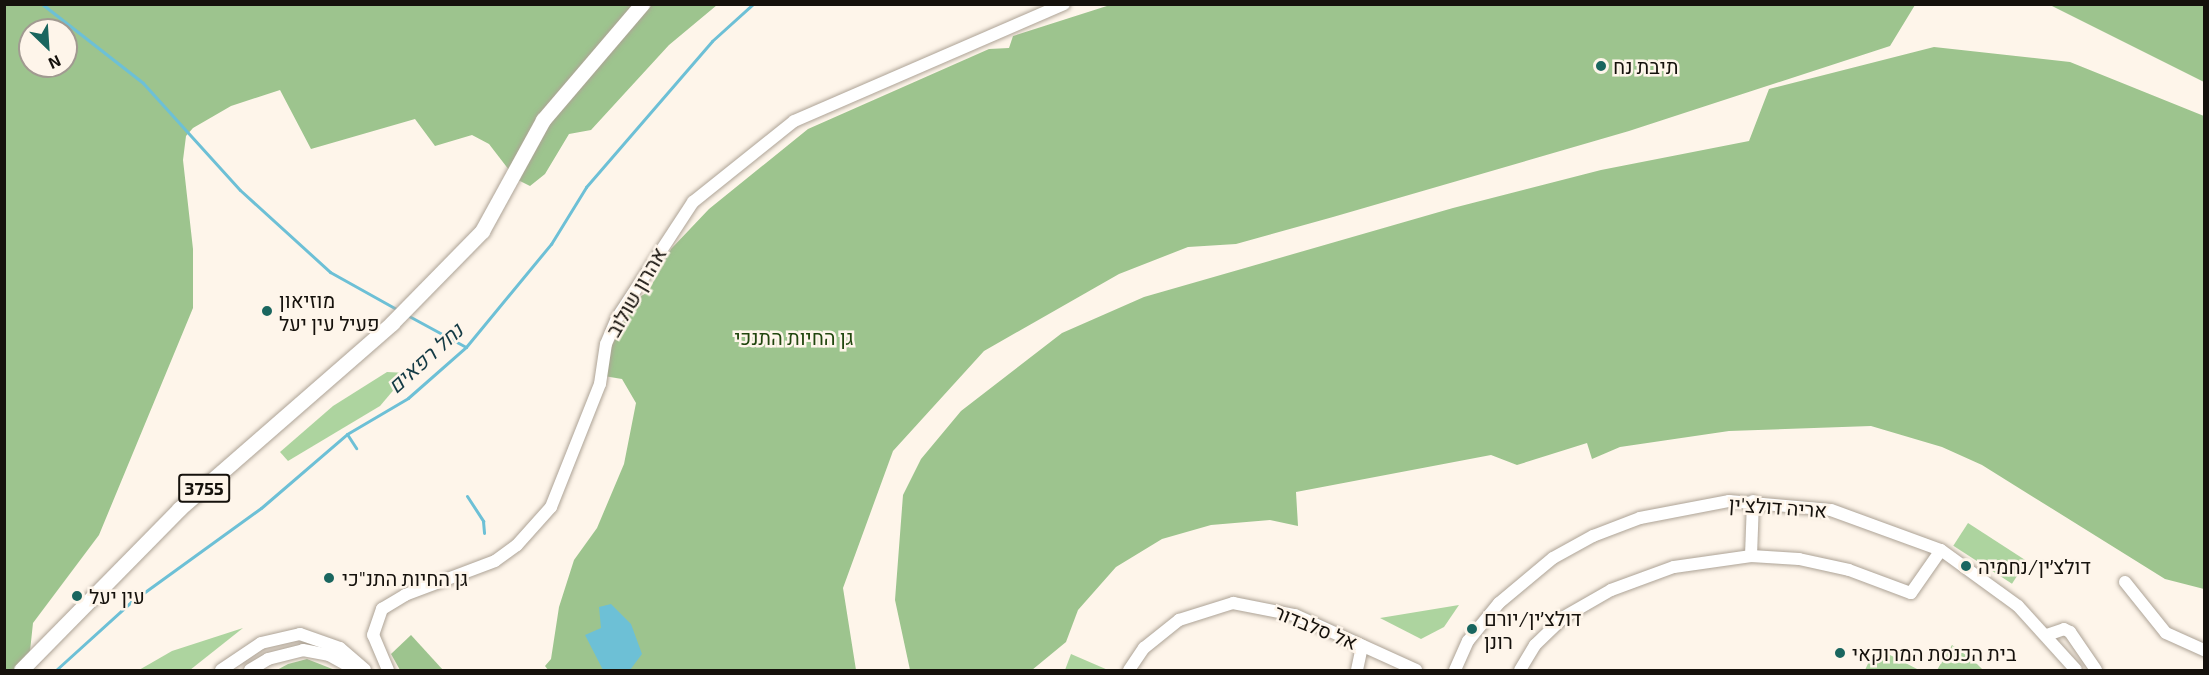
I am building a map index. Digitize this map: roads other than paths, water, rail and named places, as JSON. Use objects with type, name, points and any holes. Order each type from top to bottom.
[{"type":"main road","name":"3755","points":[[21,670],[179,509],[403,312],[482,231],[543,120],[613,33],[642,4]]},
{"type":"street","name":"אהרון שולוב","points":[[387,670],[373,635],[382,609],[405,595],[495,561],[517,545],[551,507],[600,384],[606,344],[617,318],[693,202],[794,121],[1064,4]]},
{"type":"street","name":"אריה דולצ'ין","points":[[1455,670],[1468,641],[1499,603],[1572,547],[1640,518],[1706,504],[1753,501],[1831,510],[1941,550],[1991,584],[2047,635],[2076,670]]},
{"type":"street","points":[[1751,556],[1753,501]]},
{"type":"street","points":[[1520,670],[1549,630],[1611,590],[1674,567],[1751,556],[1824,563],[1911,593],[1941,550]]},
{"type":"street","points":[[2125,582],[2166,633],[2205,650]]},
{"type":"street","name":"אל סלבדור","points":[[1129,670],[1144,648],[1179,620],[1233,603],[1295,615],[1416,670]]},
{"type":"street","points":[[2047,635],[2064,629],[2070,632],[2096,670]]},
{"type":"street","points":[[221,670],[261,643],[300,634],[326,640],[365,670]]},
{"type":"street","points":[[1357,670],[1362,646]]},
{"type":"street","points":[[250,670],[268,659],[303,650],[329,655],[356,670]]},
{"type":"water","points":[[611,604],[631,624],[642,654],[630,670],[603,670],[585,635],[601,628],[599,607]]},
{"type":"waterway","points":[[42,4],[143,83],[240,190],[330,272],[398,310]]},
{"type":"waterway","name":"נחל רפאים","points":[[56,670],[131,602],[261,508],[347,434],[408,398],[466,347],[551,244],[586,187],[712,41],[753,4]]},
{"type":"waterway","points":[[407,315],[466,347]]},
{"type":"waterway","points":[[347,434],[356,448]]},
{"type":"waterway","points":[[467,496],[483,521],[484,533]]},
{"type":"place","name":"תיבת נח","points":[[1601,66]]},
{"type":"place","name":"מוזיאון פעיל עין יעל","points":[[267,311]]},
{"type":"place","name":"דולצ׳ין/נחמיה","points":[[1966,566]]},
{"type":"place","name":"גן החיות התנ\"כי","points":[[329,578]]},
{"type":"place","name":"עין יעל","points":[[77,596]]},
{"type":"place","name":"דולצ׳ין/יורם רונן","points":[[1472,629]]},
{"type":"place","name":"בית הכנסת המרוקאי","points":[[1840,653]]},
{"type":"park label","name":"גן החיות התנכי","points":[[794,337]]}]
